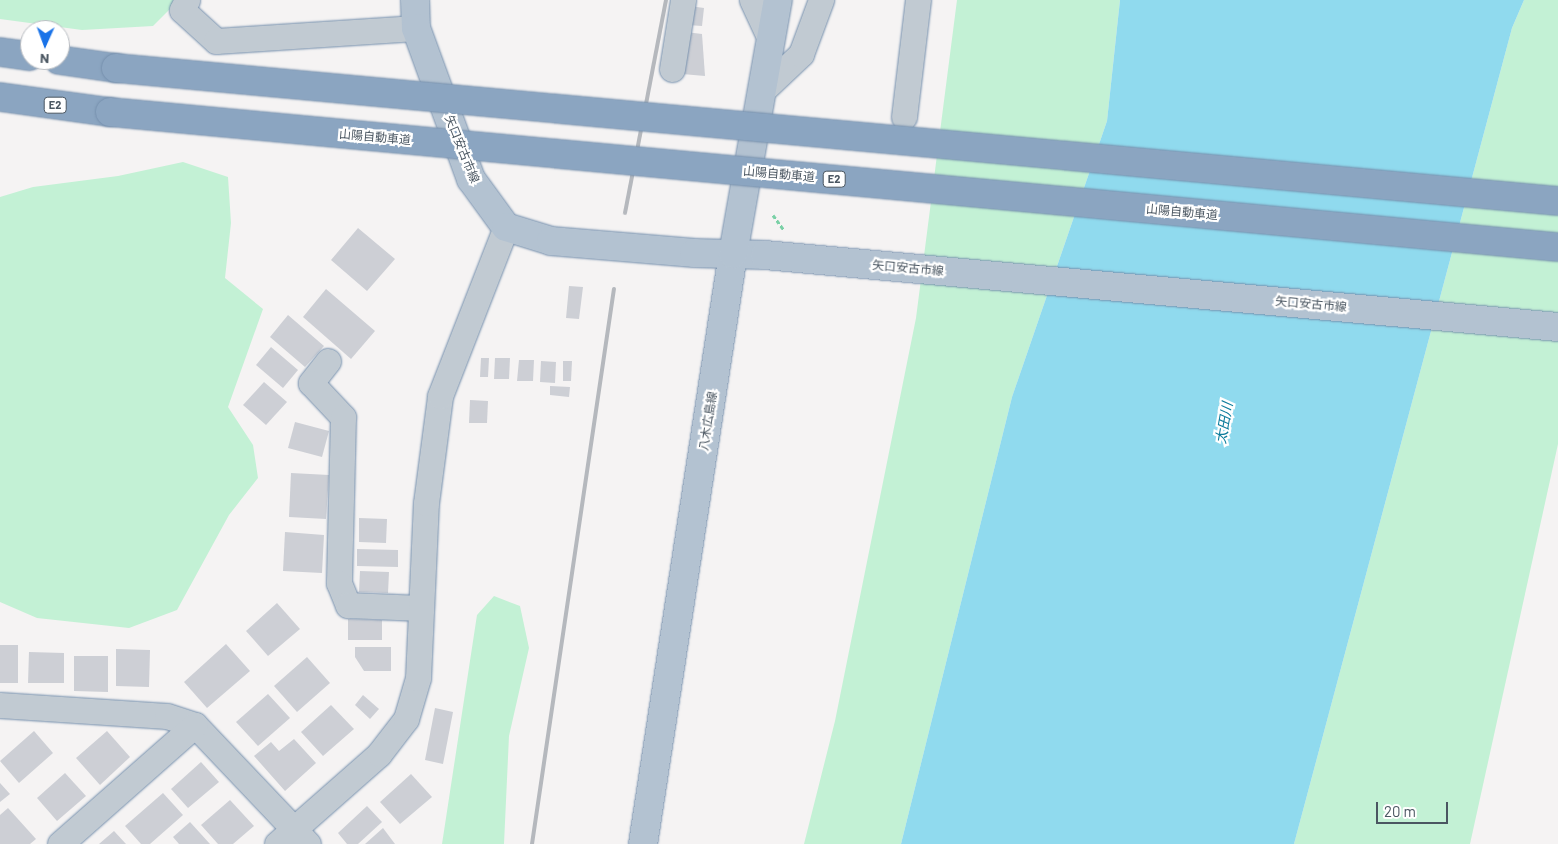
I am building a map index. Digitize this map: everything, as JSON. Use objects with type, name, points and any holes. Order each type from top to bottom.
[{"type":"highway","points":[[0,52],[20,55]]},
{"type":"highway","points":[[70,61],[116,68],[1558,201]]},
{"type":"highway","name":"山陽自動車道","points":[[0,97],[110,112],[1558,247]]},
{"type":"main road","name":"矢口安古市線","points":[[415,0],[416,28],[471,179],[506,227],[551,241],[765,255],[1558,327]]},
{"type":"main road","name":"八木広島線","points":[[643,844],[733,254],[778,0]]},
{"type":"street","points":[[187,0],[182,10],[216,41],[416,28]]},
{"type":"street","points":[[672,69],[683,0]]},
{"type":"street","points":[[752,0],[771,40]]},
{"type":"street","points":[[762,91],[801,54],[821,0]]},
{"type":"street","points":[[904,117],[918,0]]},
{"type":"street","points":[[0,705],[168,716],[195,725],[293,839],[379,754],[406,719],[418,678],[426,504],[440,396],[506,227]]},
{"type":"street","points":[[328,361],[311,383],[343,417],[339,583],[348,605],[422,608]]},
{"type":"street","points":[[60,844],[195,725]]},
{"type":"green space","points":[[0,0],[179,0],[153,26],[82,30],[70,28],[70,20],[20,20],[20,22],[0,19]]},
{"type":"green space","points":[[957,0],[1120,0],[1107,121],[1012,397],[901,844],[804,844],[835,721],[916,318]]},
{"type":"green space","points":[[1524,0],[1558,0],[1558,444],[1470,844],[1294,844],[1512,28]]},
{"type":"green space","points":[[183,162],[228,177],[231,223],[225,278],[263,309],[228,407],[253,445],[258,478],[229,515],[177,610],[129,628],[37,618],[0,602],[0,197],[33,187],[118,176]]},
{"type":"green space","points":[[494,596],[520,606],[529,648],[509,736],[504,844],[442,844],[477,615]]},
{"type":"water","name":"太田川","points":[[1120,0],[1524,0],[1512,28],[1294,844],[901,844],[1012,397],[1107,121]]},
{"type":"building","points":[[690,6],[704,8],[702,26],[688,25]]},
{"type":"building","points":[[686,32],[702,34],[705,76],[682,74]]},
{"type":"building","points":[[358,228],[395,259],[367,291],[331,260]]},
{"type":"building","points":[[569,286],[583,287],[579,319],[566,318]]},
{"type":"building","points":[[326,289],[375,331],[351,359],[303,317]]},
{"type":"building","points":[[288,315],[324,346],[305,367],[270,337]]},
{"type":"building","points":[[271,347],[298,370],[283,388],[256,365]]},
{"type":"building","points":[[481,358],[489,358],[488,377],[480,377]]},
{"type":"building","points":[[495,358],[510,358],[509,379],[494,379]]},
{"type":"building","points":[[519,360],[534,360],[533,381],[517,381]]},
{"type":"building","points":[[541,361],[556,362],[555,383],[540,382]]},
{"type":"building","points":[[563,361],[572,361],[571,381],[563,381]]},
{"type":"building","points":[[264,382],[287,402],[266,425],[243,405]]},
{"type":"building","points":[[550,386],[570,387],[569,397],[550,395]]},
{"type":"building","points":[[470,400],[488,401],[487,423],[469,423]]},
{"type":"building","points":[[295,422],[329,431],[322,457],[288,448]]},
{"type":"building","points":[[291,473],[329,475],[326,519],[289,517]]},
{"type":"building","points":[[359,518],[387,519],[386,543],[359,542]]},
{"type":"building","points":[[285,532],[324,535],[322,573],[283,571]]},
{"type":"building","points":[[357,549],[398,550],[398,567],[357,566]]},
{"type":"building","points":[[360,571],[389,572],[388,593],[359,592]]},
{"type":"building","points":[[277,603],[300,629],[268,656],[246,631]]},
{"type":"building","points":[[348,619],[382,620],[382,640],[348,640]]},
{"type":"building","points":[[226,644],[250,671],[207,708],[184,682]]},
{"type":"building","points":[[0,645],[18,645],[18,683],[0,683]]},
{"type":"building","points":[[355,647],[391,647],[391,671],[364,671],[355,657]]},
{"type":"building","points":[[116,649],[150,650],[149,687],[116,686]]},
{"type":"building","points":[[29,652],[64,653],[64,683],[28,683]]},
{"type":"building","points":[[74,656],[108,656],[108,692],[74,691]]},
{"type":"building","points":[[307,657],[330,683],[297,712],[274,686]]},
{"type":"building","points":[[268,694],[290,718],[258,746],[236,722]]},
{"type":"building","points":[[363,695],[379,709],[370,719],[355,705]]},
{"type":"building","points":[[331,705],[354,729],[323,756],[301,732]]},
{"type":"building","points":[[435,708],[453,712],[443,764],[425,760]]},
{"type":"building","points":[[34,731],[53,753],[19,783],[0,761]]},
{"type":"building","points":[[107,731],[130,757],[100,785],[76,758]]},
{"type":"building","points":[[294,739],[316,763],[285,791],[254,756],[271,742],[279,751]]},
{"type":"building","points":[[201,762],[219,782],[188,808],[171,789]]},
{"type":"building","points":[[65,773],[86,796],[57,821],[37,798]]},
{"type":"building","points":[[411,774],[432,797],[400,824],[380,802]]},
{"type":"building","points":[[0,783],[10,794],[0,802]]},
{"type":"building","points":[[163,793],[183,815],[150,844],[141,844],[125,826]]},
{"type":"building","points":[[230,800],[254,826],[233,844],[218,844],[201,825]]},
{"type":"building","points":[[367,806],[382,822],[358,844],[347,844],[338,833]]},
{"type":"building","points":[[8,808],[36,839],[30,844],[0,844],[0,815]]},
{"type":"building","points":[[190,822],[210,844],[179,844],[173,837]]},
{"type":"building","points":[[383,828],[395,844],[365,844]]},
{"type":"building","points":[[114,831],[126,844],[99,844]]},
{"type":"railway","points":[[625,213],[666,0]]},
{"type":"railway","points":[[532,844],[614,289]]}]
